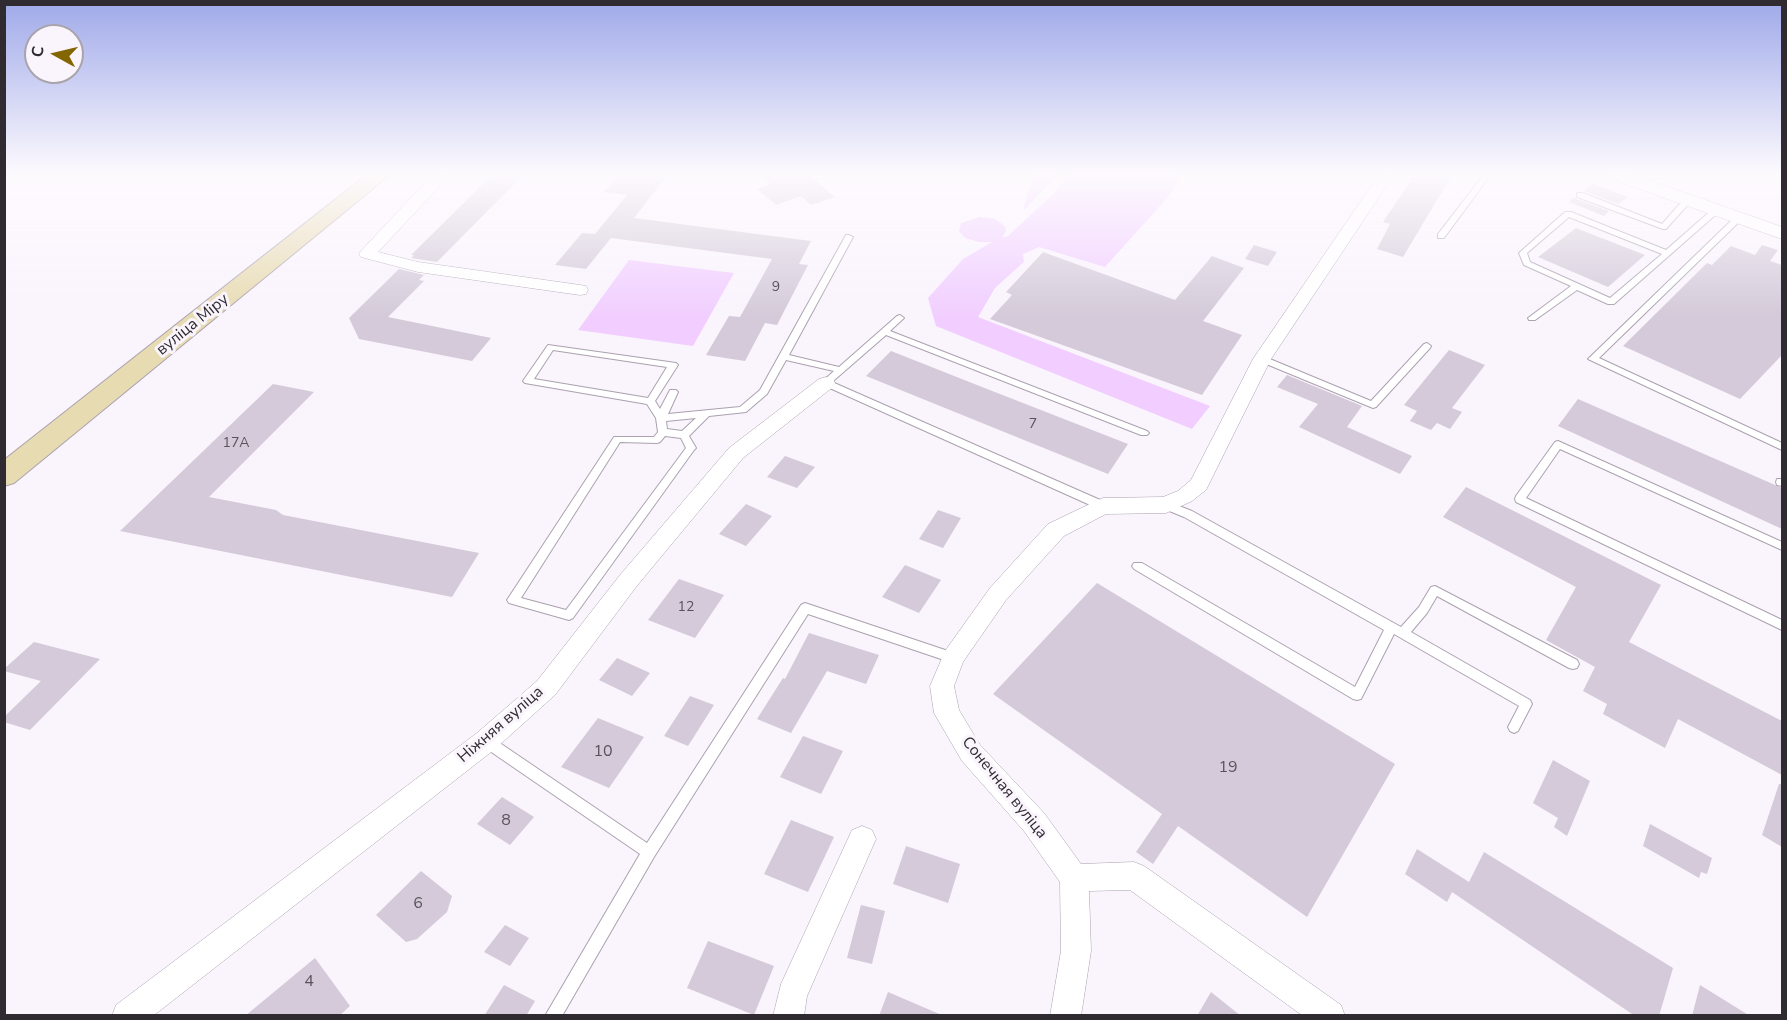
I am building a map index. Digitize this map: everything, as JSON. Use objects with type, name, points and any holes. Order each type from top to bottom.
[{"type":"main road","name":"вуліца Міру","points":[[4,476],[323,221]]},
{"type":"street","points":[[398,221],[367,254],[418,267],[580,290]]},
{"type":"street","points":[[1166,505],[1185,496],[1199,485],[1262,359],[1356,221]]},
{"type":"street","points":[[1746,221],[1782,233]]},
{"type":"street","name":"Ніжняя вуліца","points":[[127,1016],[486,741],[546,688],[621,590],[736,453],[833,376]]},
{"type":"street","name":"Сонечная вуліца","points":[[1074,878],[1034,822],[971,753],[947,713],[942,686],[953,658],[998,594],[1056,530],[1103,506],[1166,505]]},
{"type":"street","points":[[788,1016],[792,995],[862,839]]},
{"type":"street","points":[[1065,1016],[1076,951],[1074,878],[1134,876],[1330,1016]]},
{"type":"lane","points":[[1441,236],[1453,221]]},
{"type":"lane","points":[[1560,221],[1523,253],[1527,263],[1611,302],[1705,221]]},
{"type":"lane","points":[[1585,221],[1667,253]]},
{"type":"lane","points":[[1646,221],[1663,227],[1669,221]]},
{"type":"lane","points":[[1736,221],[1593,359],[1782,447]]},
{"type":"lane","points":[[661,418],[742,410],[764,392],[849,237]]},
{"type":"lane","points":[[1532,318],[1576,286]]},
{"type":"lane","points":[[833,376],[900,318]]},
{"type":"lane","points":[[885,332],[1144,433]]},
{"type":"lane","points":[[1262,359],[1373,405],[1427,346]]},
{"type":"lane","points":[[650,401],[673,365],[551,347],[528,381],[650,401],[661,418],[663,432],[657,440],[617,438],[513,600],[569,615],[691,448],[684,435]]},
{"type":"lane","points":[[783,357],[833,376],[1103,506]]},
{"type":"lane","points":[[661,418],[673,392]]},
{"type":"lane","points":[[684,435],[706,414]]},
{"type":"lane","points":[[663,432],[684,435]]},
{"type":"lane","points":[[1782,546],[1558,444],[1520,499],[1782,625]]},
{"type":"lane","points":[[1166,505],[1188,514],[1526,704],[1514,727]]},
{"type":"lane","points":[[1138,566],[1357,695],[1391,628]]},
{"type":"lane","points":[[1403,633],[1423,610],[1434,590],[1573,664]]},
{"type":"lane","points":[[553,1016],[649,852],[806,608],[953,658]]},
{"type":"lane","points":[[486,741],[649,852]]},
{"type":"shaded area","points":[[969,221],[997,221],[1005,226],[1006,231],[1002,238],[1008,236],[1024,221],[1147,221],[1105,267],[1039,247],[1023,254],[1024,262],[995,288],[978,317],[1210,406],[1192,429],[936,326],[928,298],[963,259],[992,242],[979,242],[965,238],[959,231],[961,223]]},
{"type":"shaded area","points":[[629,260],[734,273],[693,346],[578,330]]},
{"type":"building","points":[[446,221],[478,221],[437,262],[411,258],[414,255],[411,255]]},
{"type":"building","points":[[606,221],[654,221],[811,241],[799,264],[808,265],[777,325],[765,323],[745,361],[706,355],[729,316],[740,317],[772,259],[611,238],[586,269],[555,265],[582,233],[595,234]]},
{"type":"building","points":[[1425,221],[1403,257],[1377,249],[1390,224],[1383,222]]},
{"type":"building","points":[[1576,228],[1645,255],[1608,287],[1538,257]]},
{"type":"building","points":[[1254,245],[1277,252],[1268,266],[1245,259]]},
{"type":"building","points":[[1762,245],[1778,250],[1770,261],[1782,265],[1782,355],[1740,399],[1623,346],[1707,263],[1712,265],[1731,246],[1755,255]]},
{"type":"building","points":[[1043,252],[1175,300],[1212,256],[1244,268],[1203,321],[1242,335],[1202,395],[990,319],[1012,295],[1006,292]]},
{"type":"building","points":[[399,269],[424,275],[419,280],[424,281],[388,317],[491,338],[472,361],[359,339],[349,318]]},
{"type":"building","points":[[1449,350],[1485,365],[1452,408],[1462,412],[1450,429],[1437,423],[1431,430],[1410,421],[1417,411],[1404,405]]},
{"type":"building","points":[[891,351],[1128,444],[1108,474],[866,376]]},
{"type":"building","points":[[1287,375],[1362,406],[1347,427],[1412,456],[1400,474],[1299,427],[1318,404],[1277,387]]},
{"type":"building","points":[[273,384],[314,392],[209,497],[276,510],[283,515],[479,553],[452,597],[120,531]]},
{"type":"building","points":[[1578,399],[1782,488],[1782,529],[1558,426]]},
{"type":"building","points":[[785,456],[815,467],[797,488],[767,477]]},
{"type":"building","points":[[1466,487],[1661,585],[1629,642],[1782,721],[1782,775],[1678,719],[1665,748],[1603,714],[1607,704],[1583,691],[1595,667],[1546,640],[1576,587],[1443,517]]},
{"type":"building","points":[[746,504],[772,516],[746,546],[719,534]]},
{"type":"building","points":[[938,510],[961,518],[943,548],[919,539]]},
{"type":"building","points":[[905,565],[941,580],[919,613],[882,597]]},
{"type":"building","points":[[679,579],[724,595],[695,638],[648,620]]},
{"type":"building","points":[[1097,583],[1395,764],[1307,917],[1178,826],[1153,864],[1136,852],[1162,814],[993,694]]},
{"type":"building","points":[[809,633],[879,655],[866,684],[827,671],[791,733],[757,719],[783,678],[785,679]]},
{"type":"building","points":[[34,642],[100,659],[30,730],[4,722],[4,717],[41,681],[4,671],[4,669]]},
{"type":"building","points":[[617,658],[650,673],[632,696],[599,680]]},
{"type":"building","points":[[690,696],[714,705],[688,746],[664,736]]},
{"type":"building","points":[[598,718],[644,737],[609,788],[561,767]]},
{"type":"building","points":[[803,736],[843,751],[821,794],[780,777]]},
{"type":"building","points":[[1553,760],[1590,781],[1567,836],[1554,827],[1558,818],[1533,803]]},
{"type":"building","points":[[1779,784],[1782,784],[1782,847],[1762,835]]},
{"type":"building","points":[[502,797],[534,817],[510,845],[477,824]]},
{"type":"building","points":[[791,820],[834,837],[808,892],[764,874]]},
{"type":"building","points":[[1650,824],[1712,858],[1707,874],[1701,872],[1699,878],[1643,846]]},
{"type":"building","points":[[906,846],[960,864],[948,903],[893,884]]},
{"type":"building","points":[[1417,849],[1469,882],[1484,852],[1673,968],[1659,1016],[1635,1016],[1452,892],[1447,902],[1405,874]]},
{"type":"building","points":[[421,871],[452,896],[447,912],[417,939],[406,942],[376,915]]},
{"type":"building","points":[[861,905],[885,911],[872,964],[847,958]]},
{"type":"building","points":[[505,925],[529,938],[510,966],[484,952]]},
{"type":"building","points":[[708,941],[774,966],[754,1015],[687,988]]},
{"type":"building","points":[[315,958],[350,1006],[339,1016],[245,1016]]},
{"type":"building","points":[[504,985],[535,1001],[526,1016],[484,1016]]},
{"type":"building","points":[[1700,985],[1750,1016],[1692,1016]]},
{"type":"building","points":[[888,992],[944,1016],[879,1016]]},
{"type":"building","points":[[1211,992],[1241,1016],[1197,1016]]}]
